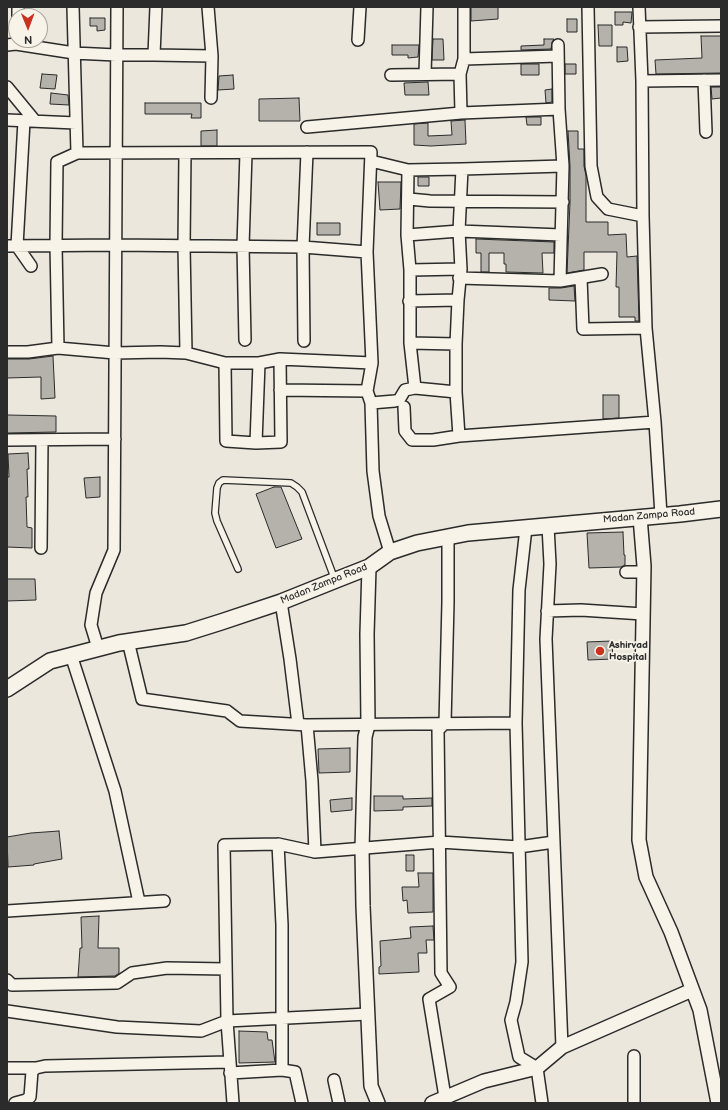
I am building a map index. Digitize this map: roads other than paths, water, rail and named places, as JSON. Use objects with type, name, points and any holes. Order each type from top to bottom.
[{"type":"main road","name":"Madan Zampa Road","points":[[9,685],[50,661],[128,641],[186,633],[281,602],[369,567],[390,552],[417,543],[468,533],[660,516],[721,508]]},
{"type":"street","points":[[73,7],[77,153]]},
{"type":"street","points":[[98,648],[91,625],[96,593],[114,550],[117,7]]},
{"type":"street","points":[[154,55],[156,7]]},
{"type":"street","points":[[208,7],[212,56],[211,98]]},
{"type":"street","points":[[358,40],[360,7]]},
{"type":"street","points":[[425,74],[427,7]]},
{"type":"street","points":[[461,113],[460,74],[464,59],[464,7]]},
{"type":"street","points":[[588,7],[591,166],[597,196],[608,209],[643,216]]},
{"type":"street","points":[[639,7],[642,81],[646,328],[655,422],[660,516]]},
{"type":"street","points":[[639,27],[721,26]]},
{"type":"street","points":[[44,48],[74,53],[116,55],[212,56]]},
{"type":"street","points":[[464,59],[558,51],[559,109],[563,166],[560,281]]},
{"type":"street","points":[[391,75],[460,74]]},
{"type":"street","points":[[704,80],[706,132]]},
{"type":"street","points":[[642,81],[721,80]]},
{"type":"street","points":[[7,87],[35,121]]},
{"type":"street","points":[[307,127],[461,113],[559,109]]},
{"type":"street","points":[[7,120],[76,123]]},
{"type":"street","points":[[24,121],[12,245],[31,266]]},
{"type":"street","points":[[304,341],[303,247],[307,152]]},
{"type":"street","points":[[58,348],[56,245],[58,162],[77,153],[371,152],[367,252],[372,364],[367,391],[371,403],[373,471],[380,516],[390,552]]},
{"type":"street","points":[[185,153],[184,246],[186,353]]},
{"type":"street","points":[[245,340],[243,246],[246,153]]},
{"type":"street","points":[[371,161],[408,170],[563,166]]},
{"type":"street","points":[[459,436],[456,392],[456,344],[460,273],[459,231],[462,169]]},
{"type":"street","points":[[408,170],[409,199],[407,235],[410,270],[410,343],[414,388]]},
{"type":"street","points":[[409,199],[430,201],[461,200],[563,202]]},
{"type":"street","points":[[407,235],[459,231],[561,235]]},
{"type":"street","points":[[12,245],[303,247],[367,252]]},
{"type":"street","points":[[410,270],[560,281],[602,274]]},
{"type":"street","points":[[581,278],[583,329],[646,328]]},
{"type":"street","points":[[409,301],[458,300]]},
{"type":"street","points":[[410,343],[456,344]]},
{"type":"street","points":[[7,352],[28,352],[58,348],[115,353],[186,353],[225,363],[259,363],[280,359],[372,364]]},
{"type":"street","points":[[225,363],[226,441],[256,443],[281,442],[280,359]]},
{"type":"street","points":[[256,443],[259,363]]},
{"type":"street","points":[[371,403],[399,400],[405,390],[414,388],[456,392]]},
{"type":"street","points":[[280,390],[367,391]]},
{"type":"street","points":[[404,406],[405,431],[412,440],[432,440],[459,436],[655,422]]},
{"type":"street","points":[[7,440],[115,439]]},
{"type":"street","points":[[41,548],[42,440]]},
{"type":"street","points":[[640,517],[644,572],[639,840],[646,877],[670,932],[700,1010],[718,1103]]},
{"type":"street","points":[[548,526],[550,564],[546,639],[562,1047]]},
{"type":"street","points":[[526,528],[519,590],[516,723],[522,962],[516,1002],[511,1020],[519,1056],[537,1068],[542,1103]]},
{"type":"street","points":[[445,1097],[429,999],[450,987],[441,973],[438,730],[445,723],[448,537]]},
{"type":"street","points":[[369,567],[367,634],[368,725],[365,737],[362,849],[371,1086],[378,1103]]},
{"type":"street","points":[[626,572],[644,572]]},
{"type":"street","points":[[281,602],[312,781],[315,852]]},
{"type":"street","points":[[547,611],[581,610],[643,614]]},
{"type":"street","points":[[128,641],[142,699],[227,711],[240,721],[368,725],[516,723]]},
{"type":"street","points":[[72,655],[115,790],[139,902]]},
{"type":"street","points":[[233,1103],[227,1021],[224,845],[278,844],[315,852],[440,842],[519,847],[554,842]]},
{"type":"street","points":[[278,844],[282,926],[282,1070]]},
{"type":"street","points":[[7,911],[164,901]]},
{"type":"street","points":[[7,980],[12,985],[117,983],[132,972],[167,968],[226,969]]},
{"type":"street","points":[[432,1103],[484,1081],[537,1068],[562,1047],[692,990]]},
{"type":"street","points":[[7,1011],[117,1027],[201,1030],[227,1021],[368,1014]]},
{"type":"street","points":[[634,1056],[634,1103]]},
{"type":"street","points":[[7,1068],[36,1068],[45,1066],[230,1067],[282,1070],[295,1072],[302,1103]]},
{"type":"street","points":[[14,1103],[30,1100],[32,1071],[36,1068]]},
{"type":"street","points":[[334,1080],[339,1103]]},
{"type":"lane","points":[[238,569],[215,513],[216,488],[219,483],[223,480],[291,483],[302,492],[336,580]]},
{"type":"place","name":"Ashirvad Hospital","points":[[600,651]]}]
